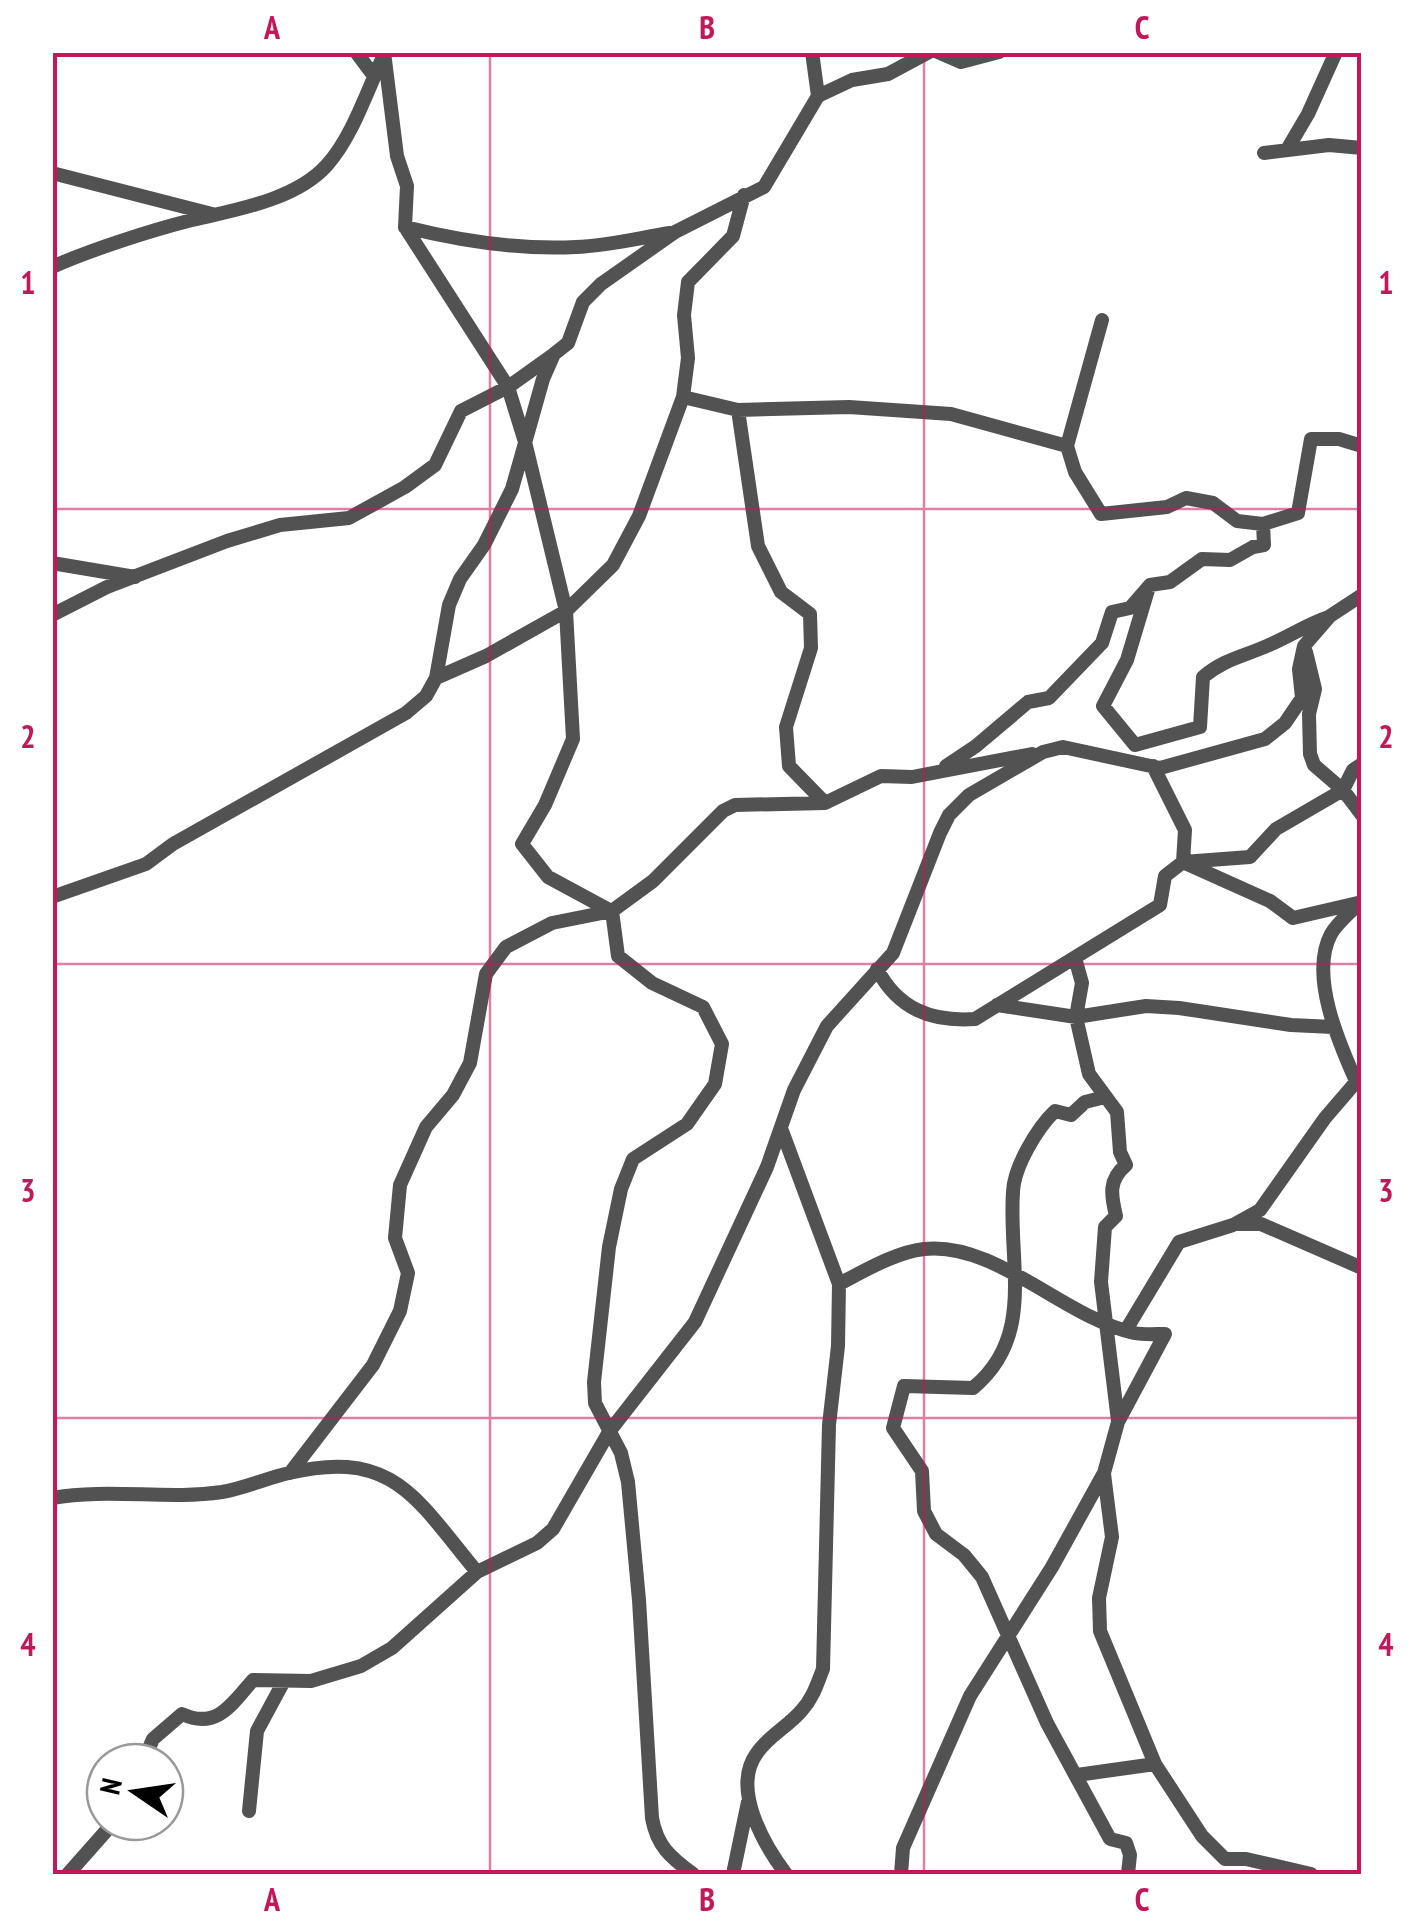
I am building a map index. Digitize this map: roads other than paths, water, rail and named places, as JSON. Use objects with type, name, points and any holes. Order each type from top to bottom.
[{"type":"street","points":[[356,52],[374,76]]},
{"type":"street","points":[[812,52],[818,96]]},
{"type":"street","points":[[52,615],[108,587],[280,525],[349,518],[405,487],[435,465],[460,411],[508,387],[568,343],[583,302],[601,284],[676,232],[764,187],[818,96],[852,80],[888,74],[930,52]]},
{"type":"street","points":[[938,52],[961,62],[996,53]]},
{"type":"street","points":[[1288,148],[1336,52]]},
{"type":"street","points":[[52,266],[192,221],[238,212],[304,184],[326,166],[384,54]]},
{"type":"street","points":[[384,54],[397,156],[408,186],[405,227],[508,387],[566,610],[573,740],[545,804],[522,844],[548,877],[612,911]]},
{"type":"street","points":[[1264,153],[1288,148],[1362,148]]},
{"type":"street","points":[[52,173],[219,216]]},
{"type":"street","points":[[436,678],[486,656],[566,610],[584,597],[613,564],[639,516],[683,397],[688,358],[684,314],[688,282],[733,236],[744,195]]},
{"type":"street","points":[[405,227],[439,236],[527,247],[578,247],[676,232]]},
{"type":"street","points":[[1102,320],[1067,446],[1075,472],[1101,514],[1167,507],[1186,498],[1213,503],[1237,522],[1262,524],[1298,513],[1311,439],[1340,439],[1362,446]]},
{"type":"street","points":[[52,897],[146,864],[172,844],[406,713],[426,696],[436,678],[449,606],[460,579],[484,545],[512,489],[543,379],[554,354]]},
{"type":"street","points":[[683,397],[738,410],[849,408],[952,414],[1067,446]]},
{"type":"street","points":[[738,410],[758,546],[780,592],[810,614],[812,648],[786,727],[789,766],[825,804]]},
{"type":"street","points":[[938,770],[976,746],[1028,702],[1049,698],[1102,643],[1112,612],[1130,608],[1150,585],[1170,582],[1202,559],[1230,560],[1264,545],[1262,524]]},
{"type":"street","points":[[52,563],[136,577]]},
{"type":"street","points":[[1150,585],[1127,660],[1103,706],[1135,746],[1200,727],[1203,677],[1213,668],[1230,657],[1266,647],[1330,616],[1362,595]]},
{"type":"street","points":[[290,1472],[373,1365],[400,1311],[408,1273],[395,1238],[400,1185],[426,1126],[453,1095],[470,1064],[486,974],[506,947],[552,923],[612,911],[653,881],[723,810],[736,805],[825,804],[881,776],[912,778],[1063,747],[1160,768],[1266,740],[1285,723],[1302,698],[1299,669],[1304,646],[1330,616]]},
{"type":"street","points":[[1304,646],[1315,689],[1310,714],[1310,754],[1323,774],[1343,790],[1362,814]]},
{"type":"street","points":[[151,1742],[182,1714],[197,1721],[223,1714],[253,1680],[311,1681],[361,1666],[392,1648],[477,1572],[537,1543],[553,1529],[609,1432],[694,1322],[782,1131],[794,1090],[827,1026],[893,953],[949,815],[969,795],[1043,752]]},
{"type":"street","points":[[877,969],[914,1009],[944,1021],[974,1019],[1160,905],[1164,876],[1183,862],[1250,858],[1276,828],[1343,790],[1353,770],[1362,764]]},
{"type":"street","points":[[1153,766],[1185,830],[1183,862]]},
{"type":"street","points":[[1183,862],[1270,901],[1293,918],[1361,902]]},
{"type":"street","points":[[1126,1330],[1179,1242],[1233,1224],[1260,1210],[1325,1118],[1360,1079],[1332,1028],[1324,957],[1332,933],[1361,902]]},
{"type":"street","points":[[612,911],[618,956],[652,983],[703,1007],[722,1044],[715,1084],[687,1124],[633,1158],[621,1189],[594,1382],[596,1403],[620,1453],[628,1482],[655,1835],[664,1852],[692,1874]]},
{"type":"street","points":[[1075,958],[1082,983],[1076,1017],[1089,1074],[1117,1112],[1120,1152],[1126,1165],[1116,1173],[1110,1191],[1116,1216],[1105,1227],[1101,1282],[1118,1422]]},
{"type":"street","points":[[996,1005],[1076,1017],[1146,1006],[1332,1028]]},
{"type":"street","points":[[1105,1097],[1085,1102],[1071,1115],[1056,1111],[1020,1165],[1013,1189],[1011,1329],[993,1372],[973,1388],[904,1386],[893,1428],[922,1472],[924,1511],[936,1534],[964,1555],[982,1577],[1046,1723],[1110,1839],[1126,1843],[1130,1854],[1128,1874]]},
{"type":"street","points":[[733,1874],[756,1753],[802,1710],[823,1669],[829,1425],[838,1346],[839,1284],[782,1131]]},
{"type":"street","points":[[1233,1224],[1261,1224],[1362,1268]]},
{"type":"street","points":[[839,1284],[919,1249],[948,1248],[976,1254],[1104,1322],[1126,1330],[1165,1334],[1118,1422],[1104,1474],[1052,1567],[970,1696],[903,1848],[900,1874]]},
{"type":"street","points":[[52,1498],[222,1492],[290,1472],[338,1464],[365,1468],[386,1476],[417,1501],[477,1572]]},
{"type":"street","points":[[1104,1474],[1112,1538],[1099,1598],[1100,1631],[1155,1764],[1202,1836],[1225,1859],[1311,1874]]},
{"type":"street","points":[[249,1811],[257,1730],[284,1681]]},
{"type":"street","points":[[1077,1776],[1155,1764]]},
{"type":"street","points":[[748,1802],[774,1859],[786,1874]]},
{"type":"street","points":[[68,1874],[96,1842]]}]
